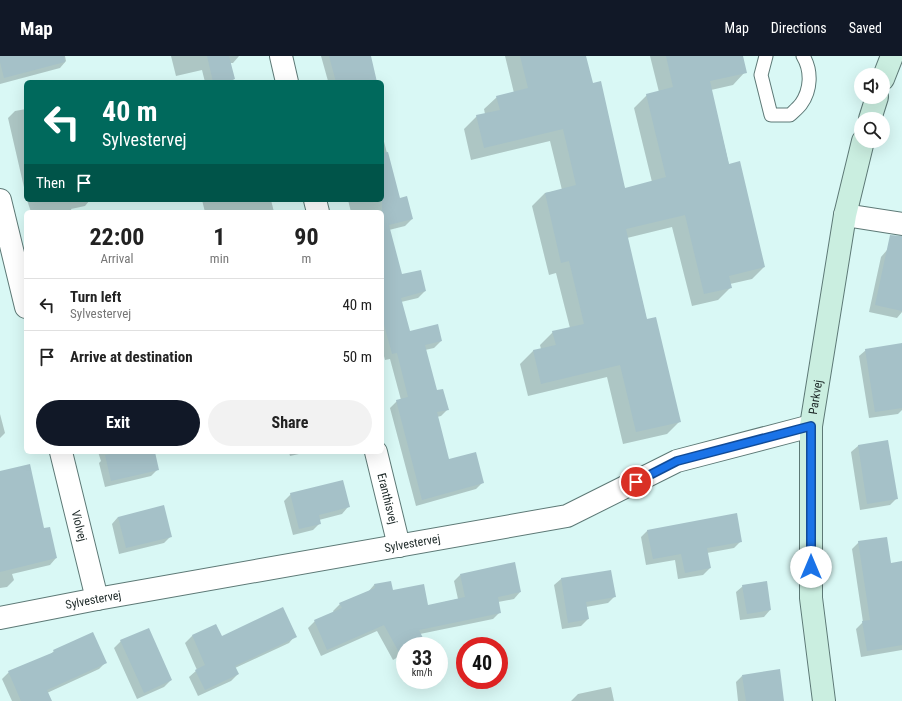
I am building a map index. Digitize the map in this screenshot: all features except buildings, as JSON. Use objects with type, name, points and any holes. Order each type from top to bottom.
[{"type":"street","points":[[281,56],[287,80]]},
{"type":"street","points":[[887,68],[892,56]]},
{"type":"street","name":"Parkvej","points":[[824,701],[811,598],[811,426],[845,215],[861,148]]},
{"type":"street","points":[[0,200],[24,299]]},
{"type":"street","points":[[845,215],[902,224]]},
{"type":"street","name":"Sylvestervej","points":[[0,618],[97,599],[567,516],[677,461],[811,426]]},
{"type":"street","name":"Violvej","points":[[62,454],[97,599]]},
{"type":"street","name":"Eranthisvej","points":[[376,454],[399,546]]},
{"type":"lane","points":[[766,56],[761,75],[771,115],[790,115],[801,105],[808,92],[810,76],[803,56]]},
{"type":"route","points":[[636,482],[677,461],[811,426],[811,567]]}]
